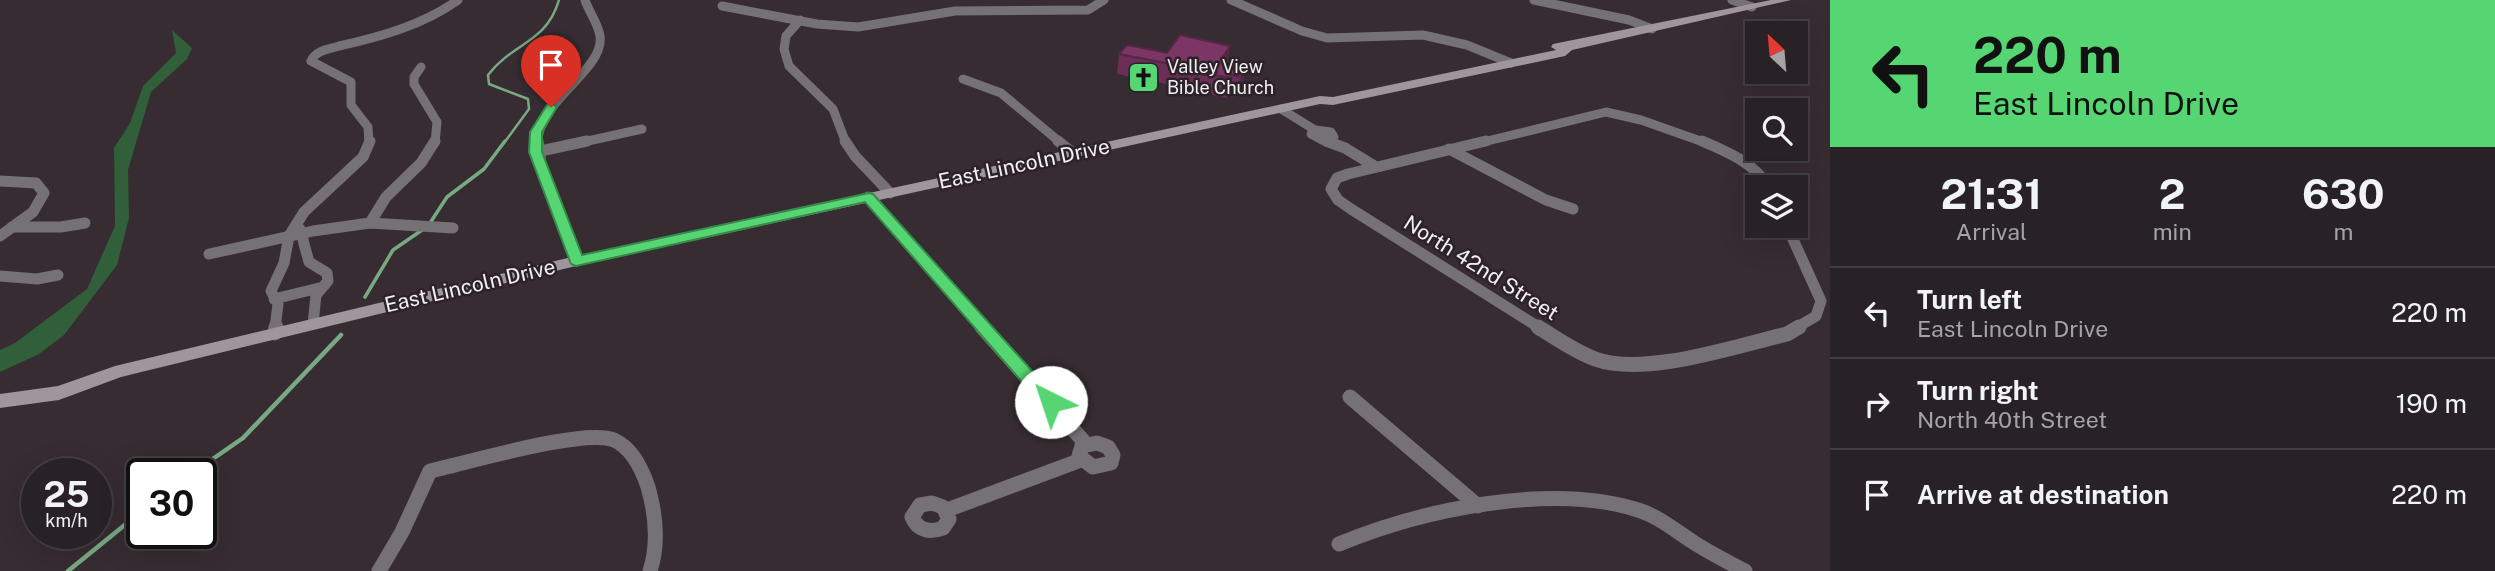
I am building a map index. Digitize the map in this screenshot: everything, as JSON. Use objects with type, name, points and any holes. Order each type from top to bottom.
[{"type":"main road","name":"East Lincoln Drive","points":[[0,400],[21,401],[90,384],[115,372],[576,261],[1320,100],[1333,101],[1505,60],[1565,51],[1568,47],[1786,0]]},
{"type":"street","points":[[275,333],[278,304],[271,291],[296,231],[311,203],[363,157],[370,141],[368,127],[351,104],[351,82],[311,61],[313,56],[324,50],[380,37],[444,10],[458,0]]},
{"type":"street","points":[[576,261],[536,152],[536,132],[542,120],[598,53],[602,43],[600,28],[585,0]]},
{"type":"street","points":[[722,6],[841,26],[866,26],[955,11],[1088,10],[1104,0]]},
{"type":"street","points":[[1231,0],[1255,8],[1290,28],[1314,35],[1348,40],[1390,35],[1438,37],[1471,44],[1505,60]]},
{"type":"street","points":[[1534,0],[1629,20],[1653,29]]},
{"type":"street","points":[[1732,0],[1752,7]]},
{"type":"street","points":[[800,20],[786,36],[784,49],[789,66],[833,109],[843,138],[855,156],[890,193]]},
{"type":"street","points":[[370,223],[386,197],[421,163],[435,142],[438,122],[414,84],[414,77],[421,66]]},
{"type":"street","points":[[963,79],[1001,93],[1073,153]]},
{"type":"street","points":[[1281,109],[1315,130],[1312,135],[1329,138],[1376,167],[1598,113],[1616,113],[1656,124],[1729,154],[1761,175]]},
{"type":"street","points":[[536,152],[642,129]]},
{"type":"street","points":[[1449,149],[1546,200],[1573,209]]},
{"type":"street","name":"North 42nd Street","points":[[1376,167],[1337,178],[1331,189],[1338,200],[1570,347],[1595,359],[1619,365],[1649,365],[1787,334],[1816,316],[1821,301],[1792,238]]},
{"type":"street","points":[[0,181],[23,180],[36,183],[44,193],[43,200],[0,236]]},
{"type":"street","points":[[869,197],[1086,444]]},
{"type":"street","points":[[12,227],[61,227],[85,223]]},
{"type":"street","points":[[209,254],[296,231],[370,223],[453,228]]},
{"type":"street","points":[[274,299],[319,288],[328,281],[327,273],[309,265],[304,259],[296,231]]},
{"type":"street","points":[[0,276],[37,278],[58,275]]},
{"type":"street","points":[[313,324],[313,300],[319,288]]},
{"type":"street","points":[[1350,397],[1478,506]]},
{"type":"street","points":[[379,571],[402,532],[429,471],[578,437],[601,437],[618,442],[634,455],[652,504],[659,537],[650,571]]},
{"type":"street","points":[[1097,443],[1108,447],[1113,459],[1107,466],[1096,467],[1081,460],[1078,452],[1086,444],[1097,443]]},
{"type":"street","points":[[947,510],[1081,460]]},
{"type":"street","points":[[1339,544],[1374,528],[1478,506],[1540,501],[1614,503],[1641,511],[1745,571]]},
{"type":"green space","points":[[172,30],[192,48],[187,59],[151,92],[128,170],[129,218],[117,265],[64,335],[39,354],[0,372],[0,350],[15,343],[87,289],[115,226],[114,148],[130,123],[143,86],[176,53]]},
{"type":"building","points":[[1180,35],[1230,46],[1221,60],[1246,67],[1241,77],[1232,75],[1231,78],[1119,54],[1127,45],[1167,53]]},
{"type":"waterway","points":[[504,143],[529,109],[528,99],[489,84],[488,75],[546,26],[559,0]]},
{"type":"waterway","points":[[430,223],[447,197],[484,169],[505,141]]},
{"type":"waterway","points":[[365,297],[393,250],[425,228]]},
{"type":"waterway","points":[[214,458],[243,438],[341,335]]},
{"type":"waterway","points":[[68,571],[126,524]]},
{"type":"place","name":"Valley View Bible Church","points":[[1144,77]]},
{"type":"route","points":[[551,107],[536,132],[536,152],[576,261],[869,197],[1051,402]]}]
